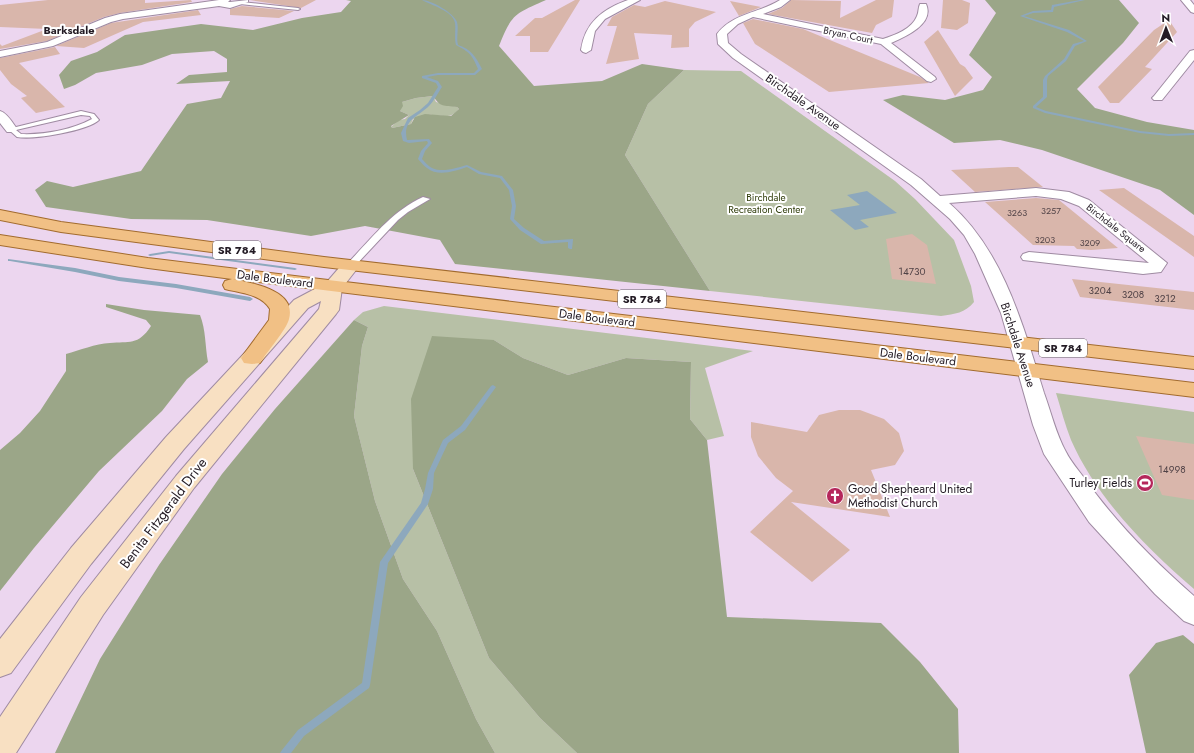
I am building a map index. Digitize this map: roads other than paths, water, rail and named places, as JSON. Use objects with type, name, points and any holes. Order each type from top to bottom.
[{"type":"main road","name":"Dale Boulevard","points":[[0,214],[61,227],[352,265],[1194,363]]},
{"type":"main road","name":"Dale Boulevard","points":[[0,240],[148,263],[333,287],[1194,390]]},
{"type":"main road","points":[[148,263],[257,291],[275,300],[280,309],[281,315],[252,358]]},
{"type":"main road","points":[[0,663],[81,556],[132,494],[252,358],[301,304],[333,287],[352,265]]},
{"type":"main road","name":"Benita Fitzgerald Drive","points":[[0,747],[92,606],[185,482],[329,310],[333,287]]},
{"type":"street","points":[[586,50],[586,38],[593,25],[606,14],[636,0]]},
{"type":"street","name":"Birchdale Avenue","points":[[786,0],[776,6],[738,21],[725,28],[721,40],[725,47],[890,162],[939,200],[970,233],[983,254],[1010,313],[1055,454],[1080,492],[1122,542],[1164,586],[1194,614]]},
{"type":"street","points":[[1185,0],[1194,10]]},
{"type":"street","points":[[0,54],[50,44],[108,20],[123,16],[223,2],[226,5],[243,2]]},
{"type":"street","points":[[884,42],[914,27],[923,15],[923,6]]},
{"type":"street","name":"Bryan Court","points":[[754,15],[884,42],[931,79]]},
{"type":"street","points":[[1158,98],[1194,53]]},
{"type":"street","points":[[0,115],[11,129]]},
{"type":"street","name":"Birchdale Square","points":[[939,200],[1036,192],[1064,195],[1084,203],[1159,262],[1159,265],[1155,268],[1143,268],[1029,257]]},
{"type":"lane","points":[[243,2],[298,9]]},
{"type":"lane","points":[[81,113],[92,114],[96,120],[87,125],[32,137],[19,136],[11,129],[81,113]]},
{"type":"lane","points":[[352,265],[396,218],[411,205],[426,200]]},
{"type":"water","points":[[867,191],[897,213],[860,220],[869,227],[855,230],[830,210],[860,205],[847,195]]},
{"type":"waterway","points":[[423,0],[448,12],[455,19],[457,45],[466,49],[472,54],[480,69],[475,74],[438,74],[423,77],[437,82],[440,87],[429,104],[410,118],[403,133],[405,141],[428,140],[430,143],[423,151],[420,159],[429,168],[438,171],[452,171],[467,166],[480,173],[501,177],[511,190],[514,206],[512,219],[522,229],[543,243],[571,240],[570,248]]},
{"type":"waterway","points":[[1084,0],[1053,6],[1052,11],[1033,12],[1021,16],[1068,31],[1086,41],[1074,45],[1065,60],[1047,76],[1045,80],[1045,97],[1034,107],[1045,112],[1140,132],[1169,135],[1194,134]]},
{"type":"waterway","points":[[150,255],[169,252],[295,269]]},
{"type":"waterway","points":[[10,260],[75,270],[119,279],[176,286],[250,299]]},
{"type":"waterway","points":[[285,753],[301,733],[366,685],[384,562],[424,504],[429,489],[431,473],[445,442],[463,428],[493,387]]},
{"type":"place","name":"Turley Fields","points":[[1145,483]]},
{"type":"place","name":"Good Shepheard United Methodist Church","points":[[835,496]]},
{"type":"district","name":"Barksdale","points":[[69,30]]},
{"type":"park label","name":"Birchdale Recreation Center","points":[[766,202]]}]
